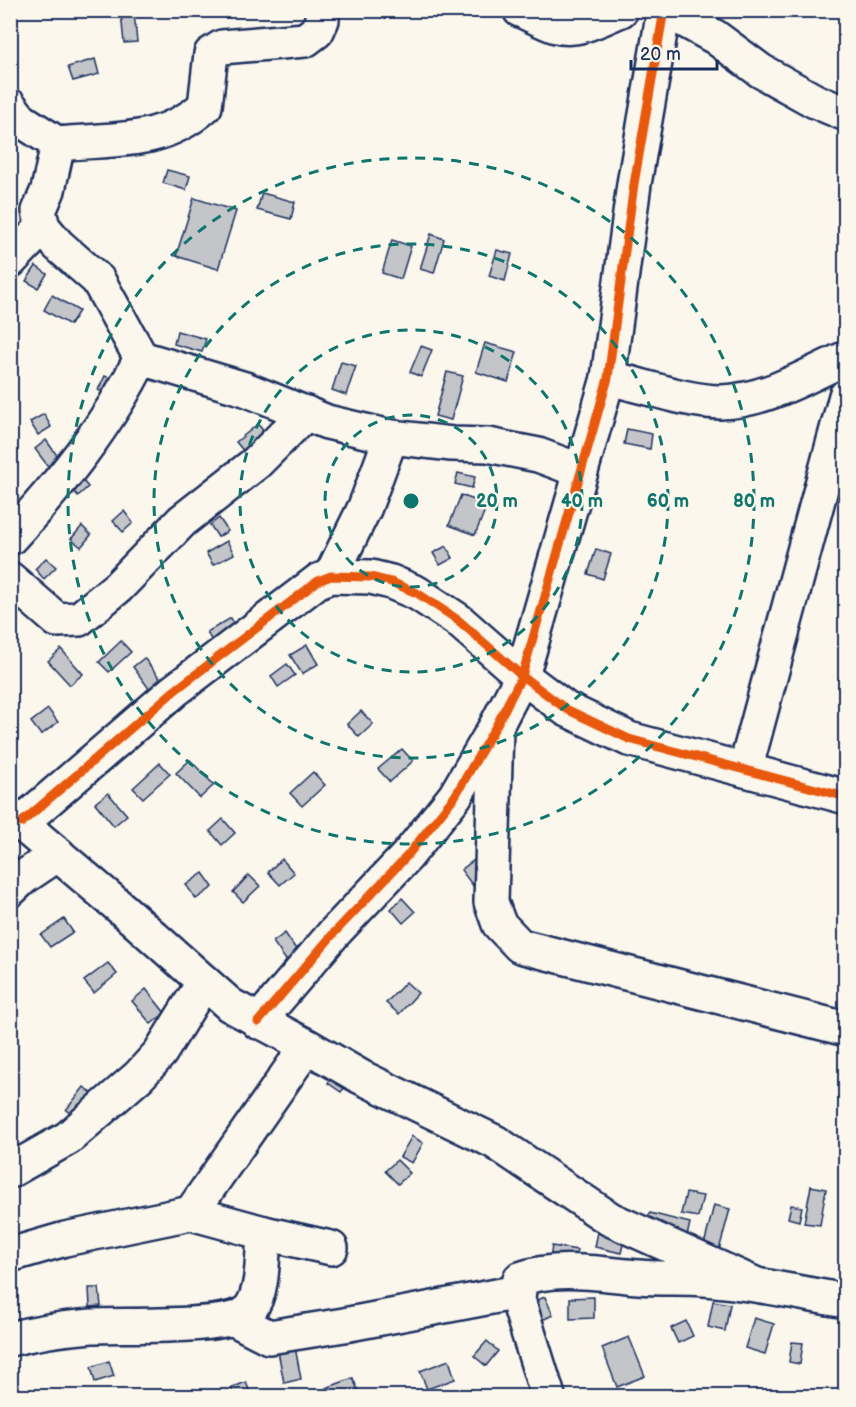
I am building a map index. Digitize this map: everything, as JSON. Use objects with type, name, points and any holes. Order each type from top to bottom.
[{"type":"street","points":[[10,106],[21,120],[58,144],[135,139],[175,128],[189,120],[204,106],[211,54],[222,47],[304,40],[317,31],[322,20],[322,10]]},
{"type":"street","points":[[520,10],[558,26],[570,27],[584,25],[621,10]]},
{"type":"street","points":[[258,1022],[334,933],[407,856],[448,805],[496,726],[522,676],[608,378],[634,184],[682,14],[761,71],[815,101],[846,114]]},
{"type":"street","points":[[58,144],[48,190],[39,211],[43,227],[58,245],[98,280],[141,358],[245,389],[327,422],[391,437],[452,444],[488,445],[538,455],[581,471]]},
{"type":"street","points":[[10,261],[43,227]]},
{"type":"street","points":[[10,538],[89,444],[141,358]]},
{"type":"street","points":[[608,378],[707,401],[735,401],[766,394],[846,358]]},
{"type":"street","points":[[745,770],[846,396]]},
{"type":"street","points":[[10,579],[57,620],[79,619],[118,586],[182,521],[255,464],[306,413]]},
{"type":"street","points":[[331,576],[364,507],[391,437]]},
{"type":"street","points":[[757,1285],[610,1219],[495,1142],[361,1077],[230,1005],[16,818],[174,691],[318,581],[331,576],[371,577],[391,582],[417,593],[458,620],[522,676],[566,709],[629,739],[846,797]]},
{"type":"street","points":[[496,726],[491,902],[499,924],[520,946],[846,1029]]},
{"type":"street","points":[[10,890],[24,877],[58,854]]},
{"type":"street","points":[[10,1171],[68,1138],[139,1076],[160,1053],[204,982]]},
{"type":"street","points":[[191,1213],[307,1046]]},
{"type":"street","points":[[10,1255],[65,1239],[191,1213],[331,1248]]},
{"type":"street","points":[[10,1339],[92,1326],[178,1325],[234,1319],[250,1311],[260,1287],[264,1233]]},
{"type":"street","points":[[548,1396],[521,1310],[518,1292],[520,1279],[533,1274],[550,1272],[704,1279],[757,1285],[846,1301]]},
{"type":"street","points":[[234,1319],[269,1337],[518,1292]]},
{"type":"building","points":[[134,12],[137,42],[124,43],[121,13]]},
{"type":"building","points":[[95,59],[99,74],[73,81],[68,67]]},
{"type":"building","points":[[167,170],[190,176],[186,190],[163,183]]},
{"type":"building","points":[[262,193],[295,202],[291,219],[257,210]]},
{"type":"building","points":[[194,198],[236,211],[218,269],[176,256]]},
{"type":"building","points":[[431,234],[444,239],[434,273],[420,269]]},
{"type":"building","points":[[392,240],[411,246],[401,279],[382,273]]},
{"type":"building","points":[[497,250],[512,254],[505,281],[489,276]]},
{"type":"building","points":[[36,266],[47,274],[38,288],[26,281]]},
{"type":"building","points":[[52,295],[79,311],[70,325],[44,310]]},
{"type":"building","points":[[177,331],[206,339],[202,352],[174,344]]},
{"type":"building","points":[[485,343],[517,352],[508,382],[476,372]]},
{"type":"building","points":[[421,346],[432,350],[421,377],[410,372]]},
{"type":"building","points":[[341,362],[356,366],[346,395],[332,390]]},
{"type":"building","points":[[447,372],[463,376],[451,420],[435,416]]},
{"type":"building","points":[[105,376],[118,382],[110,396],[98,390]]},
{"type":"building","points":[[44,414],[51,427],[38,435],[30,422]]},
{"type":"building","points":[[258,424],[268,437],[246,454],[236,442]]},
{"type":"building","points":[[627,429],[652,434],[650,449],[624,444]]},
{"type":"building","points":[[46,440],[61,461],[50,469],[35,449]]},
{"type":"building","points":[[458,473],[475,477],[472,488],[455,484]]},
{"type":"building","points":[[77,474],[88,487],[78,496],[67,483]]},
{"type":"building","points":[[461,495],[487,505],[475,535],[449,525]]},
{"type":"building","points":[[124,511],[133,523],[123,532],[113,521]]},
{"type":"building","points":[[219,518],[228,531],[218,537],[210,525]]},
{"type":"building","points":[[82,526],[91,535],[81,547],[71,539]]},
{"type":"building","points":[[227,541],[234,554],[213,565],[206,553]]},
{"type":"building","points":[[446,546],[453,558],[440,565],[433,553]]},
{"type":"building","points":[[596,549],[611,554],[603,579],[588,574]]},
{"type":"building","points":[[46,558],[56,567],[44,579],[35,569]]},
{"type":"building","points":[[231,618],[239,633],[215,647],[207,632]]},
{"type":"building","points":[[121,641],[131,652],[109,672],[99,662]]},
{"type":"building","points":[[307,645],[318,664],[302,674],[290,655]]},
{"type":"building","points":[[61,649],[83,674],[70,685],[48,661]]},
{"type":"building","points":[[144,658],[162,681],[150,690],[133,667]]},
{"type":"building","points":[[287,664],[295,675],[278,687],[271,676]]},
{"type":"building","points":[[48,709],[58,722],[41,735],[31,722]]},
{"type":"building","points":[[361,711],[373,724],[359,737],[347,724]]},
{"type":"building","points":[[402,749],[413,761],[390,782],[378,769]]},
{"type":"building","points":[[190,760],[214,785],[200,798],[176,773]]},
{"type":"building","points":[[160,763],[170,774],[143,798],[133,788]]},
{"type":"building","points":[[313,772],[325,785],[302,806],[290,793]]},
{"type":"building","points":[[108,793],[127,815],[114,826],[95,803]]},
{"type":"building","points":[[223,819],[235,833],[222,845],[210,831]]},
{"type":"building","points":[[282,859],[294,873],[280,885],[268,872]]},
{"type":"building","points":[[474,860],[493,885],[480,895],[461,870]]},
{"type":"building","points":[[203,873],[213,887],[196,899],[186,885]]},
{"type":"building","points":[[249,875],[260,886],[243,902],[233,892]]},
{"type":"building","points":[[402,898],[415,912],[403,923],[391,909]]},
{"type":"building","points":[[64,919],[73,932],[50,947],[41,935]]},
{"type":"building","points":[[285,933],[300,955],[288,963],[273,942]]},
{"type":"building","points":[[108,963],[117,974],[94,993],[84,981]]},
{"type":"building","points":[[406,982],[418,993],[399,1014],[386,1003]]},
{"type":"building","points":[[146,989],[165,1013],[151,1024],[132,1001]]},
{"type":"building","points":[[337,1069],[351,1079],[341,1092],[328,1083]]},
{"type":"building","points":[[84,1087],[97,1097],[79,1120],[66,1110]]},
{"type":"building","points":[[412,1136],[423,1143],[412,1163],[400,1157]]},
{"type":"building","points":[[397,1160],[410,1173],[398,1184],[385,1171]]},
{"type":"building","points":[[811,1186],[826,1189],[820,1225],[804,1223]]},
{"type":"building","points":[[686,1193],[703,1196],[698,1217],[681,1214]]},
{"type":"building","points":[[714,1205],[730,1209],[719,1250],[704,1245]]},
{"type":"building","points":[[791,1205],[802,1207],[799,1221],[788,1218]]},
{"type":"building","points":[[650,1213],[690,1223],[687,1236],[643,1224]]},
{"type":"building","points":[[599,1226],[626,1231],[621,1253],[595,1247]]},
{"type":"building","points":[[552,1246],[577,1250],[575,1267],[549,1264]]},
{"type":"building","points":[[89,1288],[99,1288],[101,1306],[90,1307]]},
{"type":"building","points":[[545,1297],[553,1315],[533,1324],[525,1305]]},
{"type":"building","points":[[594,1297],[594,1318],[570,1319],[570,1298]]},
{"type":"building","points":[[713,1301],[730,1304],[725,1331],[708,1327]]},
{"type":"building","points":[[754,1318],[774,1324],[765,1354],[745,1348]]},
{"type":"building","points":[[686,1321],[693,1336],[678,1343],[671,1328]]},
{"type":"building","points":[[629,1337],[645,1376],[617,1387],[602,1348]]},
{"type":"building","points":[[487,1341],[498,1351],[486,1366],[474,1356]]},
{"type":"building","points":[[792,1342],[803,1343],[800,1364],[789,1362]]},
{"type":"building","points":[[295,1347],[301,1379],[284,1383],[278,1351]]},
{"type":"building","points":[[449,1360],[455,1379],[427,1389],[420,1371]]},
{"type":"building","points":[[109,1361],[114,1376],[95,1382],[91,1367]]},
{"type":"building","points":[[353,1378],[360,1396],[329,1396],[326,1388]]},
{"type":"building","points":[[246,1382],[251,1395],[234,1396],[231,1388]]},
{"type":"cycle path","points":[[258,1022],[334,933],[407,856],[455,796],[522,676],[608,378],[634,184],[664,10]]},
{"type":"cycle path","points":[[21,823],[174,691],[318,581],[331,576],[371,577],[391,582],[417,593],[458,620],[522,676],[566,709],[629,739],[846,797]]}]
